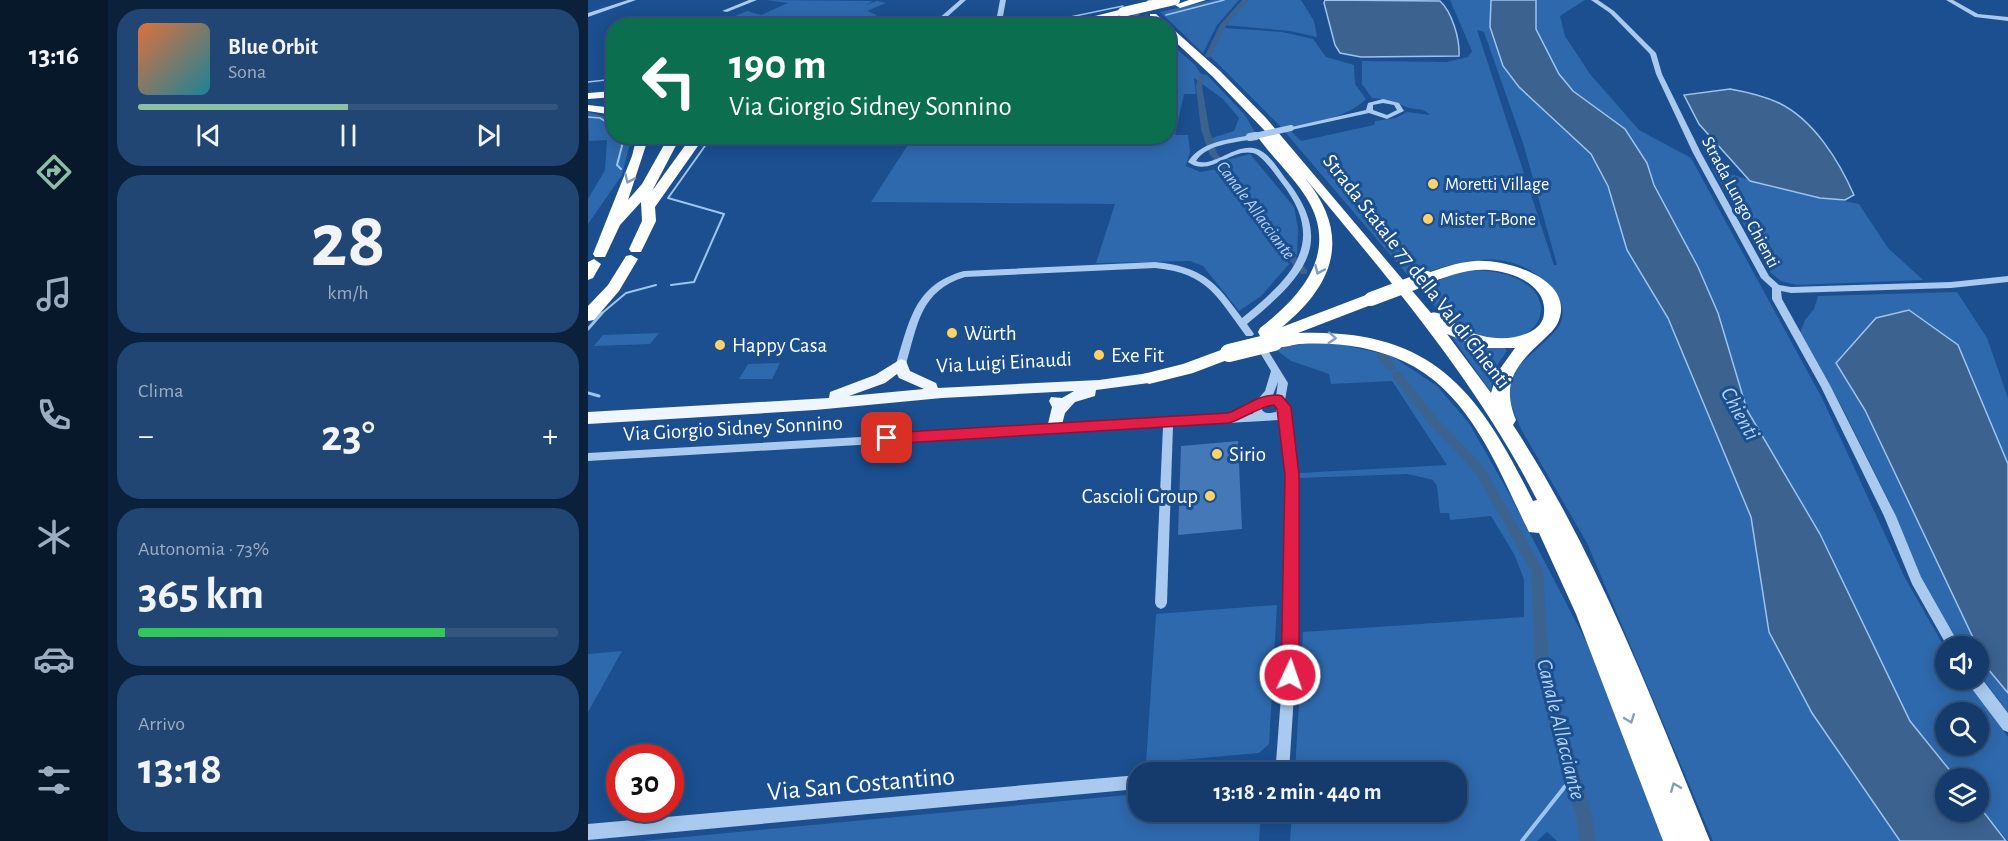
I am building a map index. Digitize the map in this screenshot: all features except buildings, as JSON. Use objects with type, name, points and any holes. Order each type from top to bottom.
[{"type":"highway","points":[[1124,0],[1132,8]]},
{"type":"highway","points":[[1092,18],[1132,8],[1201,0]]},
{"type":"highway","points":[[1107,18],[1132,8]]},
{"type":"highway","name":"Strada Statale 77 della Val di Chienti","points":[[1176,37],[1275,132],[1437,331],[1488,403],[1537,481],[1697,841]]},
{"type":"highway","name":"Strada Statale 77 della Val di Chienti","points":[[1176,43],[1198,58]]},
{"type":"highway","name":"Strada Statale 77 della Val di Chienti","points":[[1214,73],[1258,124],[1422,328],[1482,412],[1583,586],[1676,841]]},
{"type":"highway","points":[[588,90],[606,88]]},
{"type":"highway","points":[[588,96],[606,95]]},
{"type":"highway","points":[[588,108],[606,111]]},
{"type":"highway","points":[[1258,124],[1262,135],[1314,201],[1323,220],[1326,243],[1320,272],[1300,303],[1265,339]]},
{"type":"highway","points":[[594,264],[616,222],[641,144]]},
{"type":"highway","points":[[616,222],[648,186],[671,144]]},
{"type":"highway","points":[[650,205],[693,144]]},
{"type":"highway","points":[[588,316],[614,288],[634,254],[649,221],[648,186]]},
{"type":"highway","points":[[1346,219],[1362,230],[1437,318],[1453,332],[1475,340],[1497,344],[1519,342],[1539,334]]},
{"type":"highway","points":[[1149,378],[1187,369],[1427,278],[1476,265],[1497,266],[1524,275],[1542,287],[1552,303],[1550,322],[1506,366],[1499,386],[1501,405],[1571,532],[1583,586]]},
{"type":"highway","points":[[1265,339],[1317,337],[1360,341],[1414,360],[1450,385],[1484,431],[1543,541],[1583,586]]},
{"type":"main road","points":[[835,396],[880,379],[901,364],[904,374],[931,387]]},
{"type":"main road","name":"Via Luigi Einaudi","points":[[588,418],[815,405],[1149,378]]},
{"type":"main road","name":"Via Luigi Einaudi","points":[[588,408],[835,396],[931,387],[1149,378]]},
{"type":"main road","points":[[1058,411],[1074,396],[1131,381]]},
{"type":"main road","points":[[1029,389],[1052,396],[1058,404],[1056,428]]},
{"type":"street","points":[[588,15],[633,0]]},
{"type":"street","points":[[725,11],[754,0]]},
{"type":"street","points":[[942,18],[963,0]]},
{"type":"street","points":[[1000,16],[1003,0]]},
{"type":"street","name":"Strada Lungo Chienti","points":[[1594,0],[1612,12],[1653,53],[1659,74],[1697,153],[1764,278],[1776,287],[1791,290],[1928,286],[2008,279]]},
{"type":"street","points":[[1949,0],[1977,16],[2008,19]]},
{"type":"street","points":[[1241,324],[1277,293],[1303,258],[1307,247],[1307,221],[1302,207],[1257,151],[1241,151],[1201,166],[1192,162],[1194,156],[1214,146],[1369,111]]},
{"type":"street","points":[[901,364],[927,294],[937,284],[964,274],[1155,265],[1184,268],[1206,279],[1241,324],[1265,339],[1283,387],[1282,406],[1292,475],[1293,618],[1283,762]]},
{"type":"street","points":[[1776,287],[1777,299],[1826,387],[1890,516],[1916,580],[1948,636]]},
{"type":"street","points":[[1276,370],[1274,385],[1262,402],[1258,413],[1268,418],[1287,435]]},
{"type":"street","points":[[1262,402],[1282,406]]},
{"type":"street","name":"Via Giorgio Sidney Sonnino","points":[[1229,418],[1262,402]]},
{"type":"street","points":[[1268,418],[1282,406]]},
{"type":"street","name":"Via Giorgio Sidney Sonnino","points":[[588,456],[1229,418],[1268,418]]},
{"type":"street","points":[[1161,603],[1168,422]]},
{"type":"street","points":[[1982,690],[2008,725]]},
{"type":"street","name":"Via San Costantino","points":[[588,832],[1128,783]]},
{"type":"shaded area","points":[[766,0],[873,1],[866,5],[877,1],[886,3],[867,11],[877,15],[871,18],[730,18],[747,11],[761,15],[788,3]]},
{"type":"shaded area","points":[[1213,0],[1239,0],[1217,25],[1203,53],[1176,27],[1176,18],[1166,18],[1160,12]]},
{"type":"shaded area","points":[[1248,0],[1301,0],[1314,21],[1317,37],[1290,31],[1225,25]]},
{"type":"shaded area","points":[[1450,0],[1491,0],[1490,27],[1557,123],[1591,154],[1608,186],[1627,250],[1668,318],[1751,517],[1769,632],[1812,713],[1900,841],[1713,841],[1587,543],[1521,429],[1509,400],[1510,375],[1553,334],[1561,322],[1563,312],[1559,297],[1533,272],[1517,264],[1500,260],[1464,262],[1410,278],[1285,132],[1291,131],[1301,141],[1374,125],[1375,121],[1396,118],[1407,112],[1430,115],[1389,100],[1372,98],[1362,84],[1362,61],[1447,62],[1468,57],[1472,51]],"holes":[[[1477,30],[1484,32],[1524,146],[1557,265],[1554,265]]]},
{"type":"shaded area","points":[[1536,0],[1585,0],[1560,16],[1565,36],[1590,74],[1639,130],[1691,158],[1822,398],[1905,578],[1938,636],[1935,636],[1935,690],[1973,690],[1982,702],[1935,702],[1935,752],[1910,721],[1820,534],[1747,410],[1718,313],[1698,267],[1654,185],[1647,163],[1625,129],[1573,91],[1559,74],[1536,29]]},
{"type":"shaded area","points":[[1224,28],[1282,32],[1313,39],[1326,57],[1354,65],[1355,84],[1366,99],[1358,106],[1338,116],[1282,128],[1210,56]]},
{"type":"shaded area","points":[[1176,48],[1195,65],[1201,74],[1207,75],[1245,115],[1256,134],[1213,144],[1212,138],[1234,131],[1239,118],[1223,99],[1194,78],[1196,94],[1184,94],[1176,130]]},
{"type":"shaded area","points":[[588,112],[606,117],[606,140],[589,141]]},
{"type":"shaded area","points":[[1176,135],[1188,135],[1190,152],[1186,166],[1200,172],[1218,169],[1289,264],[1261,296],[1239,311],[1203,266],[1190,261],[1096,263],[1115,204],[871,202],[908,144],[1176,144]]},
{"type":"shaded area","points":[[607,144],[630,144],[622,175],[588,224],[588,199],[605,170]]},
{"type":"shaded area","points":[[1250,154],[1294,207],[1298,228],[1297,256],[1222,161]]},
{"type":"shaded area","points":[[1712,168],[1771,187],[1859,204],[1888,248],[1923,280],[1796,285],[1781,281],[1770,272]]},
{"type":"shaded area","points":[[1473,270],[1507,275],[1529,286],[1539,300],[1540,316],[1532,329],[1515,338],[1491,340],[1461,332],[1446,319],[1420,288],[1457,273]]},
{"type":"shaded area","points":[[1957,292],[1987,338],[2008,398],[2008,464],[1958,345],[1836,363],[1865,410],[1972,636],[1954,636],[1925,587],[1892,507],[1842,407],[1800,333],[1805,320],[1814,309],[1818,296]]},
{"type":"shaded area","points":[[659,333],[650,344],[594,346],[603,335]]},
{"type":"shaded area","points":[[1450,334],[1504,347],[1507,351],[1493,371],[1491,392]]},
{"type":"shaded area","points":[[1312,342],[1340,344],[1392,356],[1437,386],[1469,423],[1511,497],[1589,647],[1663,841],[1557,841],[1547,832],[1537,841],[1290,841],[1291,822],[1467,822],[1467,762],[1296,762],[1303,632],[1524,617],[1524,579],[1514,554],[1491,516],[1450,520],[1449,513],[1440,513],[1437,486],[1433,480],[1408,474],[1300,478],[1300,473],[1447,465],[1392,381],[1331,384],[1329,374],[1291,361],[1275,349]]},
{"type":"shaded area","points":[[780,363],[772,379],[739,379],[748,364]]},
{"type":"shaded area","points":[[1277,605],[1269,744],[1259,753],[1146,762],[1156,614]]},
{"type":"shaded area","points":[[622,651],[588,712],[588,654]]},
{"type":"shaded area","points":[[1989,671],[2008,693],[2008,712],[1989,687]]},
{"type":"shaded area","points":[[1989,711],[2008,737],[2008,841],[1989,818],[1989,768],[1948,768],[1938,756],[1989,756]]},
{"type":"shaded area","points":[[1128,795],[1128,822],[1260,822],[1259,841],[643,841]]},
{"type":"water","points":[[1325,0],[1440,1],[1454,26],[1459,56],[1361,57],[1340,53],[1335,45]]},
{"type":"water","name":"Chienti","points":[[1491,0],[1536,0],[1536,29],[1559,74],[1573,91],[1625,129],[1647,163],[1654,185],[1698,267],[1718,313],[1747,410],[1820,534],[1910,721],[1935,752],[1935,756],[1938,756],[1948,768],[1935,768],[1935,822],[1989,822],[1989,819],[2006,841],[1900,841],[1812,713],[1769,632],[1751,517],[1668,318],[1627,250],[1608,186],[1591,154],[1519,87],[1503,66],[1490,27]]},
{"type":"water","points":[[1730,89],[1779,103],[1792,110],[1814,131],[1833,155],[1854,195],[1845,200],[1820,198],[1750,181],[1699,124],[1684,95]]},
{"type":"water","points":[[1909,310],[1958,345],[2008,464],[2008,693],[1989,670],[1989,636],[1972,636],[1865,410],[1836,363],[1876,318]]},
{"type":"waterway","points":[[1166,15],[1224,0]]},
{"type":"waterway","name":"Canale Allacciante","points":[[1208,56],[1223,25],[1245,0]]},
{"type":"waterway","points":[[1065,18],[1123,6]]},
{"type":"waterway","name":"Canale Allacciante","points":[[1202,77],[1199,86],[1205,129],[1213,153],[1256,215],[1304,272]]},
{"type":"waterway","points":[[588,82],[606,80]]},
{"type":"waterway","points":[[588,117],[600,118],[606,122]]},
{"type":"waterway","points":[[621,169],[617,165],[622,144]]},
{"type":"waterway","points":[[671,285],[694,282],[724,214],[668,198],[706,144]]},
{"type":"waterway","points":[[601,314],[626,293],[656,285]]},
{"type":"waterway","points":[[588,329],[601,314]]},
{"type":"waterway","name":"Canale Allacciante","points":[[1381,356],[1391,368]]},
{"type":"waterway","name":"Canale Allacciante","points":[[1397,375],[1433,421],[1479,469],[1537,569],[1542,668],[1584,815],[1588,841]]},
{"type":"waterway","points":[[588,393],[599,396]]},
{"type":"waterway","points":[[1522,841],[1574,775]]},
{"type":"tunnel","points":[[1132,8],[1144,18]]},
{"type":"place","name":"Moretti Village","points":[[1433,184]]},
{"type":"place","name":"Mister T-Bone","points":[[1428,219]]},
{"type":"place","name":"Würth","points":[[952,333]]},
{"type":"place","name":"Happy Casa","points":[[720,345]]},
{"type":"place","name":"Exe Fit","points":[[1099,355]]},
{"type":"place","name":"Sirio","points":[[1217,454]]},
{"type":"place","name":"Cascioli Group","points":[[1210,496]]},
{"type":"route","points":[[887,438],[1229,418],[1251,410],[1263,400],[1270,398],[1278,400],[1284,407],[1292,475],[1293,618],[1290,675]]}]
